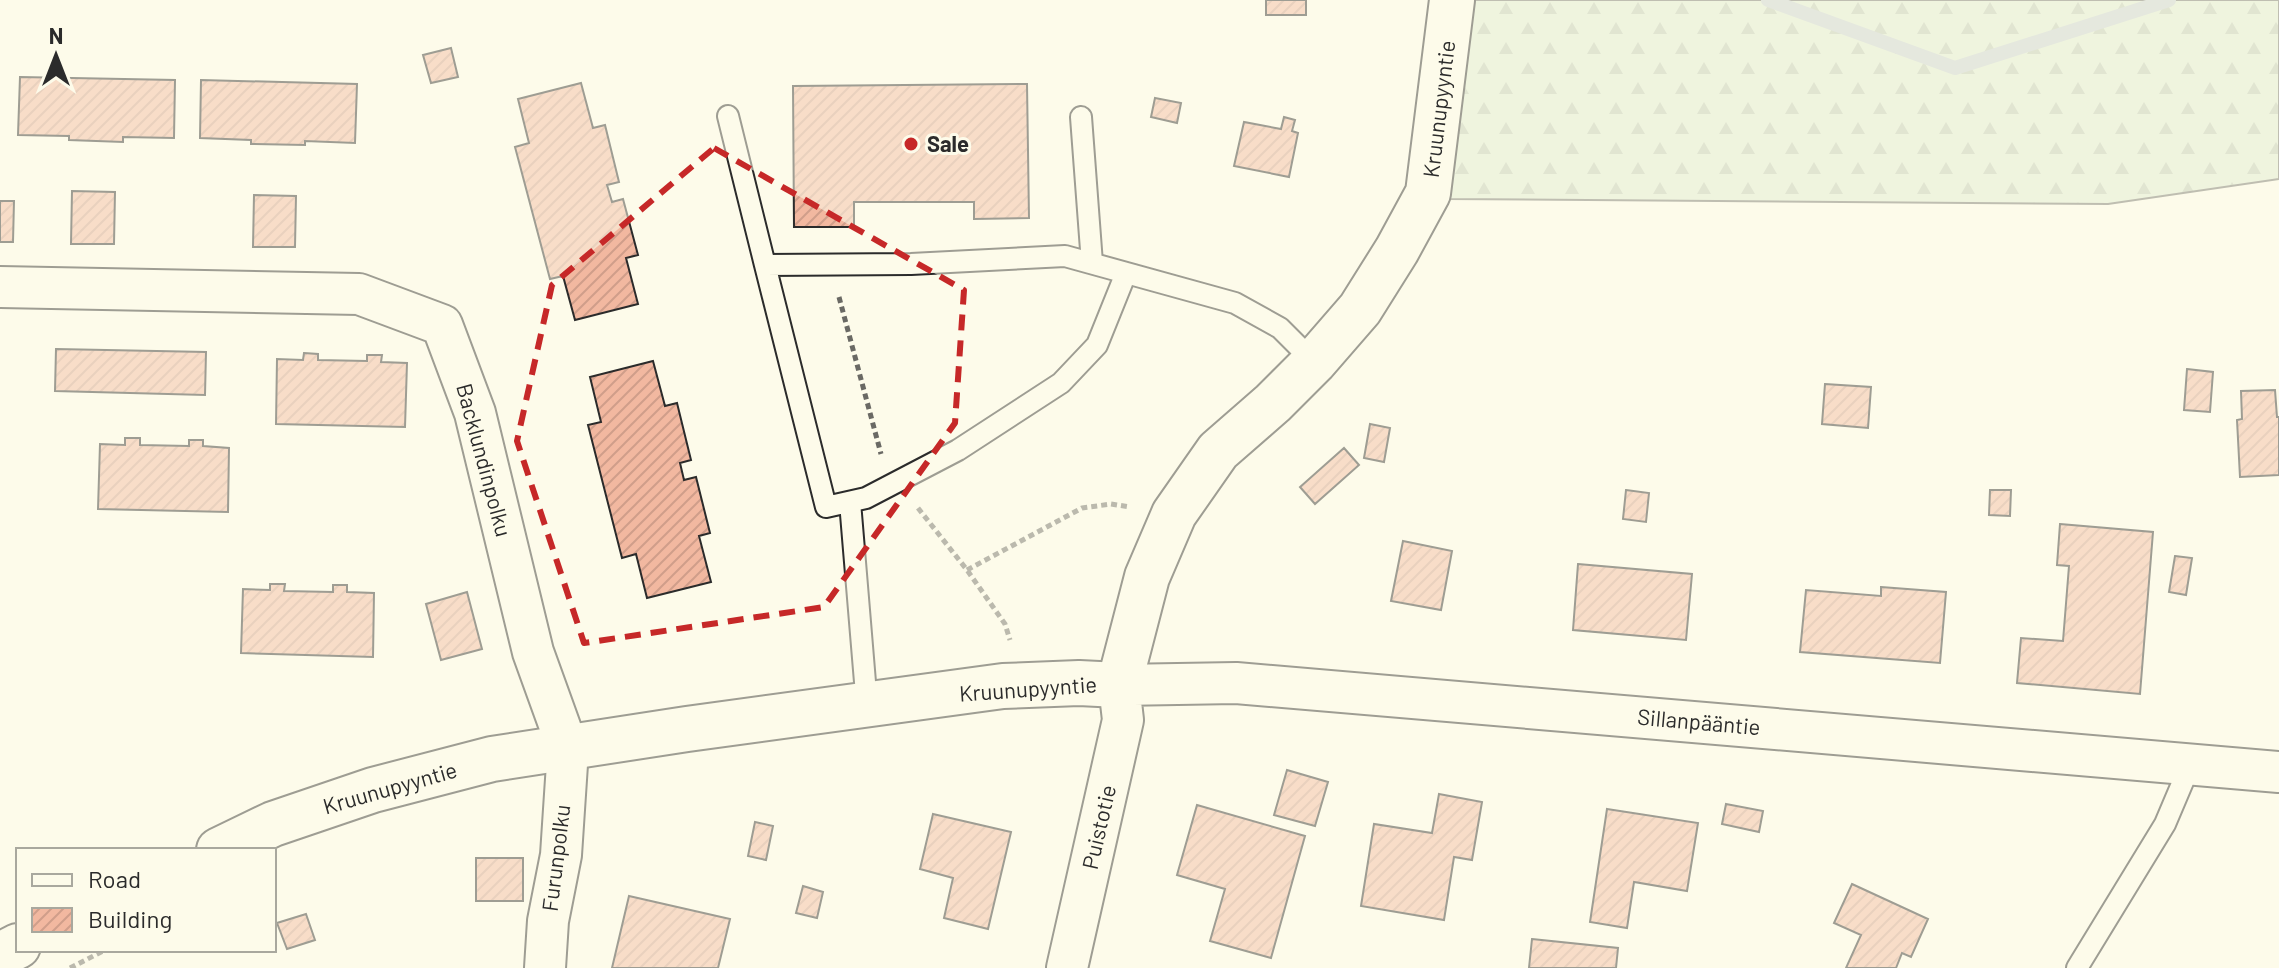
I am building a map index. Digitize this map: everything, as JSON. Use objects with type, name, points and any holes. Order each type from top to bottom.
[{"type":"street","name":"Kruunupyyntie","points":[[223,848],[273,824],[373,790],[492,759],[1003,686],[1119,685],[1147,577],[1174,514],[1218,451],[1314,362],[1360,309],[1428,193],[1452,0]]},
{"type":"street","name":"Backlundinpolku","points":[[0,287],[359,294],[442,325],[475,413],[533,652],[568,749]]},
{"type":"street","name":"Sillanpääntie","points":[[1119,685],[1236,683],[2279,772]]},
{"type":"street","name":"Puistotie","points":[[1067,968],[1123,720],[1119,685]]},
{"type":"street","name":"Furunpolku","points":[[545,968],[548,921],[561,855],[568,749]]},
{"type":"lane","points":[[728,116],[826,507],[866,498],[958,450],[1061,383],[1097,345],[1126,273]]},
{"type":"lane","points":[[1081,117],[1092,263]]},
{"type":"lane","points":[[765,265],[911,264],[1065,256],[1235,303],[1280,328],[1314,362]]},
{"type":"lane","points":[[850,502],[867,706]]},
{"type":"lane","points":[[2077,968],[2165,824],[2190,765]]},
{"type":"path","points":[[967,570],[1082,508],[1111,504],[1174,514]]},
{"type":"path","points":[[70,968],[101,952]]},
{"type":"highlighted area","points":[[714,148],[964,290],[955,423],[824,607],[584,643],[517,441],[552,285]]},
{"type":"green space","points":[[1474,0],[2279,0],[2279,179],[2108,204],[1447,199]]},
{"type":"building","points":[[1266,0],[1306,0],[1306,15],[1266,15]]},
{"type":"building","points":[[451,48],[458,77],[431,83],[423,55]]},
{"type":"building","points":[[20,77],[175,80],[174,138],[123,137],[123,142],[18,135]]},
{"type":"building","points":[[201,80],[357,84],[355,143],[305,141],[305,145],[251,144],[251,140],[200,138]]},
{"type":"building","points":[[581,83],[593,128],[605,125],[619,182],[607,185],[612,202],[623,199],[638,255],[626,258],[638,304],[575,320],[563,276],[550,279],[515,147],[529,143],[518,99]]},
{"type":"building","name":"Sale","points":[[1027,84],[1029,218],[974,219],[974,202],[854,202],[854,227],[794,227],[793,86]]},
{"type":"building","points":[[1155,98],[1181,103],[1177,123],[1151,117]]},
{"type":"building","points":[[1284,117],[1295,120],[1292,131],[1298,133],[1289,177],[1234,166],[1244,122],[1281,129]]},
{"type":"building","points":[[72,191],[115,192],[114,244],[71,244]]},
{"type":"building","points":[[254,195],[296,196],[295,247],[253,247]]},
{"type":"building","points":[[0,201],[14,201],[13,242],[0,242]]},
{"type":"building","points":[[56,349],[206,352],[205,395],[55,391]]},
{"type":"building","points":[[304,353],[318,354],[318,360],[367,361],[367,355],[382,355],[381,362],[407,363],[405,427],[276,424],[277,359],[303,360]]},
{"type":"building","points":[[653,361],[665,406],[677,403],[691,460],[680,463],[684,480],[696,477],[710,533],[699,536],[711,582],[647,598],[636,554],[622,558],[588,425],[601,422],[590,377]]},
{"type":"building","points":[[2187,369],[2213,372],[2210,412],[2184,410]]},
{"type":"building","points":[[1825,384],[1871,387],[1868,428],[1822,424]]},
{"type":"building","points":[[2275,390],[2279,417],[2279,475],[2240,477],[2237,420],[2242,419],[2241,391]]},
{"type":"building","points":[[1370,424],[1390,428],[1384,462],[1364,458]]},
{"type":"building","points":[[125,438],[140,438],[140,445],[189,446],[189,440],[203,440],[203,446],[229,448],[228,512],[98,509],[100,444],[125,445]]},
{"type":"building","points":[[1344,448],[1359,465],[1315,504],[1300,487]]},
{"type":"building","points":[[1626,490],[1649,493],[1646,522],[1623,519]]},
{"type":"building","points":[[1990,490],[2011,490],[2010,516],[1989,515]]},
{"type":"building","points":[[2060,524],[2153,532],[2140,694],[2017,683],[2021,638],[2063,641],[2069,566],[2057,565]]},
{"type":"building","points":[[1403,541],[1452,551],[1441,610],[1391,601]]},
{"type":"building","points":[[2175,556],[2192,558],[2186,595],[2169,592]]},
{"type":"building","points":[[1578,564],[1692,574],[1686,640],[1573,630]]},
{"type":"building","points":[[270,584],[285,584],[284,591],[333,592],[333,585],[347,585],[347,592],[374,593],[373,657],[241,653],[243,589],[270,590]]},
{"type":"building","points":[[1881,587],[1946,592],[1940,663],[1800,652],[1806,590],[1881,596]]},
{"type":"building","points":[[467,592],[482,649],[441,660],[426,604]]},
{"type":"building","points":[[1287,770],[1328,782],[1315,826],[1274,815]]},
{"type":"building","points":[[1439,794],[1482,802],[1472,860],[1454,857],[1444,920],[1361,906],[1374,824],[1432,833]]},
{"type":"building","points":[[1726,804],[1763,811],[1759,832],[1722,824]]},
{"type":"building","points":[[1197,805],[1305,836],[1271,958],[1210,941],[1225,889],[1177,875]]},
{"type":"building","points":[[1607,809],[1698,823],[1687,891],[1634,882],[1627,928],[1590,922]]},
{"type":"building","points":[[933,814],[1011,832],[988,929],[944,918],[953,878],[920,869]]},
{"type":"building","points":[[755,822],[773,826],[766,860],[748,856]]},
{"type":"building","points":[[476,858],[523,858],[523,901],[476,901]]},
{"type":"building","points":[[1852,884],[1928,919],[1911,957],[1902,953],[1896,968],[1846,968],[1861,935],[1834,923]]},
{"type":"building","points":[[803,886],[823,892],[817,918],[796,913]]},
{"type":"building","points":[[629,896],[730,919],[718,968],[612,968]]},
{"type":"building","points":[[306,914],[315,940],[287,949],[277,923]]},
{"type":"building","points":[[1532,939],[1618,948],[1616,968],[1529,968]]},
{"type":"waterway","points":[[1768,0],[1955,68],[2169,0]]},
{"type":"place","name":"Sale","points":[[911,144]]}]
